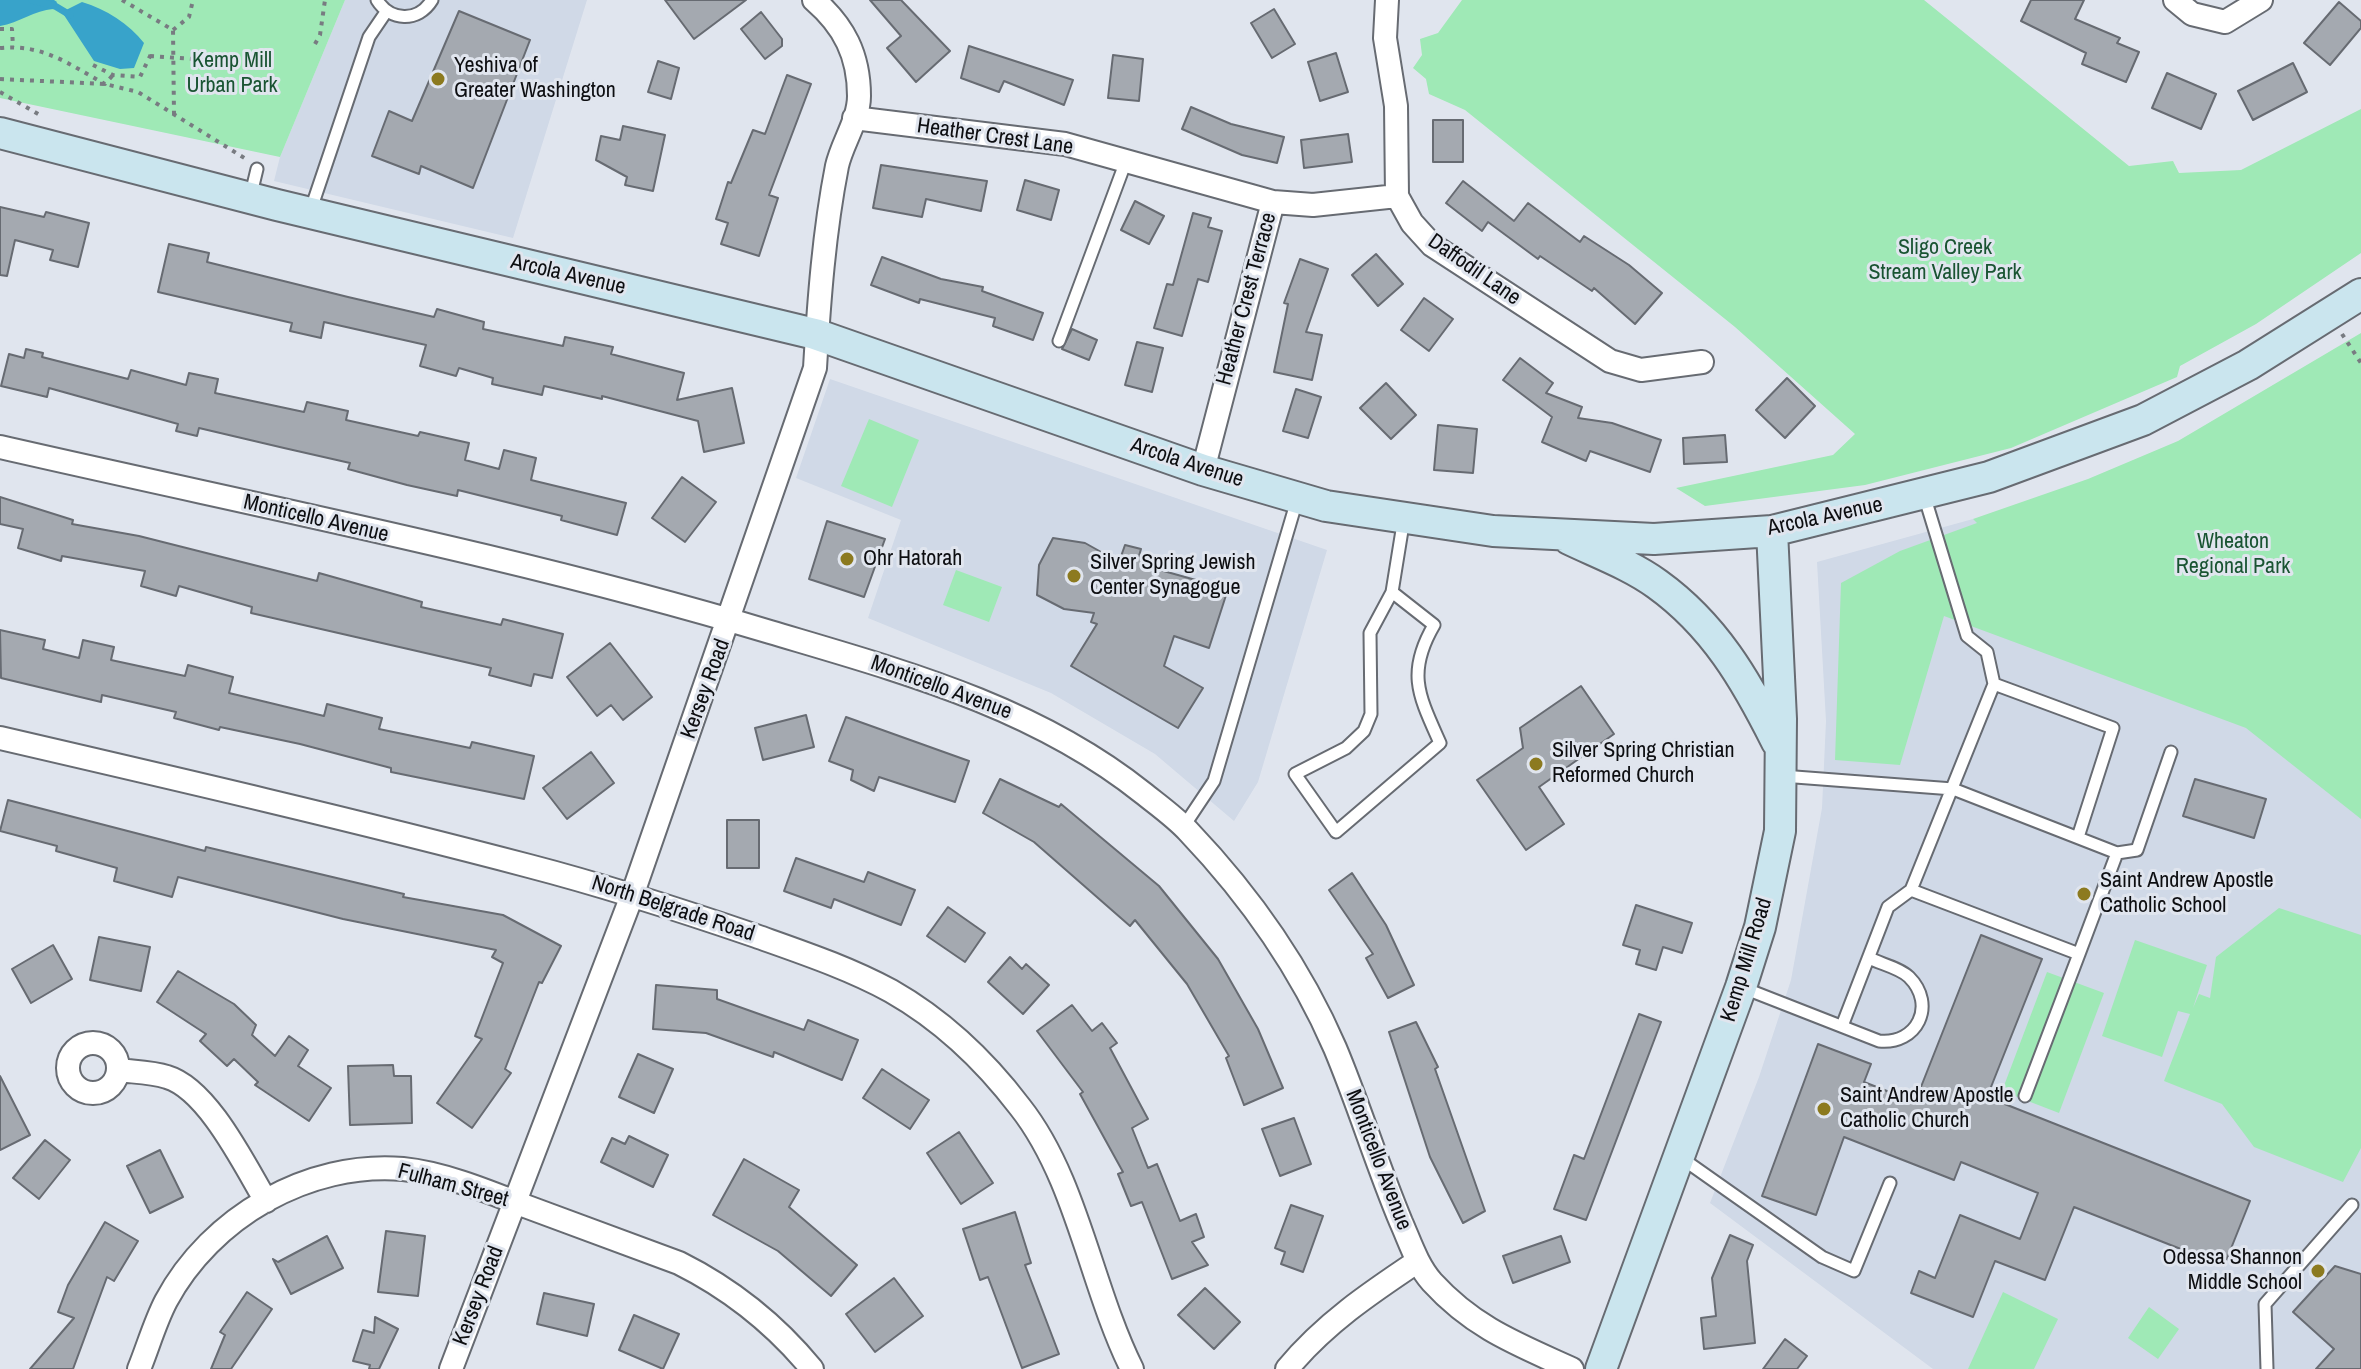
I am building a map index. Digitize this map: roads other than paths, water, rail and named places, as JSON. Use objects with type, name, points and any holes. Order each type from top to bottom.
[{"type":"street","name":"Kersey Road","points":[[451,1369],[633,893],[731,620],[815,368],[815,334],[838,164],[859,97],[851,42],[834,17],[814,0]]},
{"type":"street","points":[[1387,0],[1385,38],[1396,106],[1397,196]]},
{"type":"street","points":[[2175,0],[2192,14],[2225,22],[2261,0]]},
{"type":"street","name":"Heather Crest Lane","points":[[854,118],[1065,144],[1273,202]]},
{"type":"street","name":"Arcola Avenue","points":[[0,133],[310,213],[815,334],[1203,470],[1298,498],[1493,531],[1654,539],[1772,531],[1989,477],[2143,420],[2248,365],[2361,294]]},
{"type":"street","name":"Heather Crest Terrace","points":[[1203,470],[1273,202],[1313,205],[1397,196]]},
{"type":"street","name":"Daffodil Lane","points":[[1397,196],[1412,223],[1432,245],[1610,361],[1641,370],[1702,362]]},
{"type":"street","name":"Monticello Avenue","points":[[0,447],[586,580],[731,620],[940,683],[1018,715],[1106,764],[1184,826],[1251,902],[1300,977],[1335,1048],[1374,1157],[1418,1261],[1431,1281],[1488,1331],[1572,1369]]},
{"type":"street","name":"Kemp Mill Road","points":[[1601,1369],[1741,987],[1760,927],[1780,831],[1781,764],[1772,531]]},
{"type":"street","points":[[1559,534],[1655,583],[1701,620],[1742,676],[1781,764]]},
{"type":"street","name":"North Belgrade Road","points":[[0,738],[379,826],[633,893],[795,950],[891,991],[940,1024],[985,1064],[1023,1110],[1055,1165],[1117,1339],[1132,1369]]},
{"type":"street","points":[[118,1070],[168,1077],[191,1091],[225,1133],[266,1201]]},
{"type":"street","name":"Fulham Street","points":[[139,1369],[165,1302],[189,1266],[216,1238],[266,1201],[321,1175],[405,1169],[515,1202],[708,1278],[768,1322],[812,1369]]},
{"type":"street","points":[[1287,1369],[1306,1345],[1352,1305],[1418,1261]]},
{"type":"lane","points":[[377,0],[386,12],[403,18],[413,16],[432,0]]},
{"type":"lane","points":[[310,213],[369,37],[386,12]]},
{"type":"lane","points":[[1059,341],[1126,161]]},
{"type":"lane","points":[[250,198],[257,169]]},
{"type":"lane","points":[[1842,1026],[1888,907],[1911,890],[1994,684],[1987,652],[1967,636],[1924,494]]},
{"type":"lane","points":[[1184,826],[1214,781],[1298,498]]},
{"type":"lane","points":[[1392,592],[1434,625],[1420,649],[1416,674],[1419,697],[1440,743],[1336,832],[1295,774],[1346,748],[1364,731],[1371,714],[1370,633],[1392,592],[1405,518]]},
{"type":"lane","points":[[1994,684],[2113,728],[2078,837]]},
{"type":"lane","points":[[1781,764],[1953,789],[2117,853],[2137,850],[2171,752]]},
{"type":"lane","points":[[2025,1096],[2117,853]]},
{"type":"lane","points":[[1911,890],[2079,954]]},
{"type":"lane","points":[[1741,987],[1890,1042],[1907,1035],[1920,1021],[1924,1004],[1912,979],[1869,958]]},
{"type":"lane","points":[[1680,1157],[1822,1257],[1854,1271],[1890,1183]]},
{"type":"lane","points":[[2267,1369],[2265,1304],[2352,1205]]},
{"type":"water","points":[[0,0],[57,2],[53,9],[0,26]]},
{"type":"water","points":[[82,2],[116,18],[144,43],[134,68],[120,69],[94,61],[62,12]]},
{"type":"waterway","points":[[32,0],[55,6],[70,15]]},
{"type":"place","name":"Yeshiva of Greater Washington","points":[[438,79]]},
{"type":"place","name":"Ohr Hatorah","points":[[847,559]]},
{"type":"place","name":"Silver Spring Jewish Center Synagogue","points":[[1074,576]]},
{"type":"place","name":"Silver Spring Christian Reformed Church","points":[[1536,764]]},
{"type":"place","name":"Saint Andrew Apostle Catholic School","points":[[2084,894]]},
{"type":"place","name":"Saint Andrew Apostle Catholic Church","points":[[1824,1109]]},
{"type":"place","name":"Odessa Shannon Middle School","points":[[2318,1271]]},
{"type":"park label","name":"Kemp Mill Urban Park","points":[[232,74]]},
{"type":"park label","name":"Sligo Creek Stream Valley Park","points":[[1945,260]]},
{"type":"park label","name":"Wheaton Regional Park","points":[[2233,554]]}]
